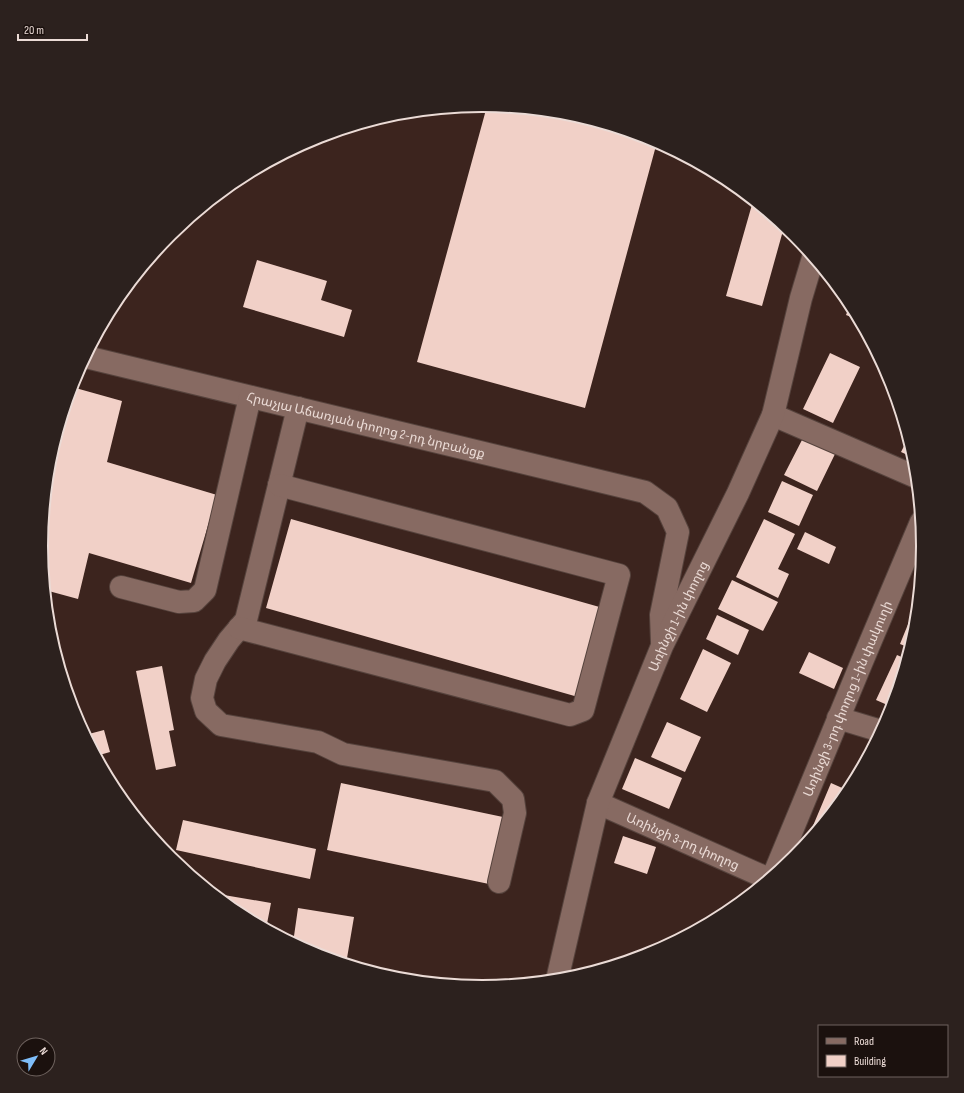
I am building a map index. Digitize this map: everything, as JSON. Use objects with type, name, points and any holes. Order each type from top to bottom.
[{"type":"street","name":"Առինջի 1-ին փողոց","points":[[559,974],[598,803],[662,646],[738,493],[773,415],[801,298],[811,264]]},
{"type":"street","name":"Հրաչյա Աճառյան փողոց 2-րդ նրբանցք","points":[[91,358],[645,492],[667,508],[678,532],[661,615],[662,646]]},
{"type":"street","points":[[121,587],[179,602],[194,601],[205,590],[250,397]]},
{"type":"street","points":[[298,408],[246,620],[215,661],[206,679],[202,698],[206,711],[221,725],[318,742],[343,754],[495,781],[513,799],[515,813],[499,882]]},
{"type":"street","points":[[773,415],[910,474]]},
{"type":"street","points":[[239,628],[570,715],[583,710],[619,575],[279,485]]},
{"type":"street","name":"Առինջի 3-րդ փողոց 1-ին փակուղի","points":[[779,863],[916,535]]},
{"type":"street","points":[[838,718],[875,729]]},
{"type":"street","name":"Առինջի 3-րդ փողոց","points":[[598,803],[764,877]]},
{"type":"building","points":[[485,112],[539,116],[567,121],[594,127],[655,149],[585,408],[417,362]]},
{"type":"building","points":[[751,206],[782,234],[762,306],[726,296]]},
{"type":"building","points":[[257,260],[327,281],[321,300],[352,310],[344,337],[243,307]]},
{"type":"building","points":[[830,353],[860,367],[833,423],[803,409]]},
{"type":"building","points":[[78,389],[122,401],[107,462],[217,495],[191,583],[89,553],[78,599],[51,592],[48,546],[49,518],[56,462],[71,407]]},
{"type":"building","points":[[803,438],[835,454],[817,491],[784,475]]},
{"type":"building","points":[[904,446],[906,454],[901,452]]},
{"type":"building","points":[[782,481],[813,495],[799,526],[768,512]]},
{"type":"building","points":[[291,519],[603,608],[578,697],[266,608]]},
{"type":"building","points":[[764,519],[795,534],[778,569],[789,574],[778,598],[736,577]]},
{"type":"building","points":[[805,532],[836,547],[829,564],[797,549]]},
{"type":"building","points":[[732,580],[778,602],[763,631],[718,609]]},
{"type":"building","points":[[717,615],[749,630],[738,655],[706,639]]},
{"type":"building","points":[[909,621],[904,646],[900,644]]},
{"type":"building","points":[[703,649],[731,663],[707,712],[680,699]]},
{"type":"building","points":[[809,652],[843,668],[834,689],[799,673]]},
{"type":"building","points":[[897,655],[902,657],[886,704],[876,700]]},
{"type":"building","points":[[162,666],[174,730],[169,731],[176,766],[156,770],[136,671]]},
{"type":"building","points":[[667,722],[701,737],[685,772],[651,757]]},
{"type":"building","points":[[104,730],[110,752],[102,754],[91,733]]},
{"type":"building","points":[[635,758],[682,778],[669,809],[622,789]]},
{"type":"building","points":[[341,783],[503,817],[489,884],[327,850]]},
{"type":"building","points":[[831,783],[843,788],[826,811],[812,828]]},
{"type":"building","points":[[183,820],[316,849],[310,879],[176,850]]},
{"type":"building","points":[[623,836],[656,847],[647,874],[614,863]]},
{"type":"building","points":[[224,895],[271,903],[267,923]]},
{"type":"building","points":[[298,908],[354,917],[347,959],[294,938]]}]
